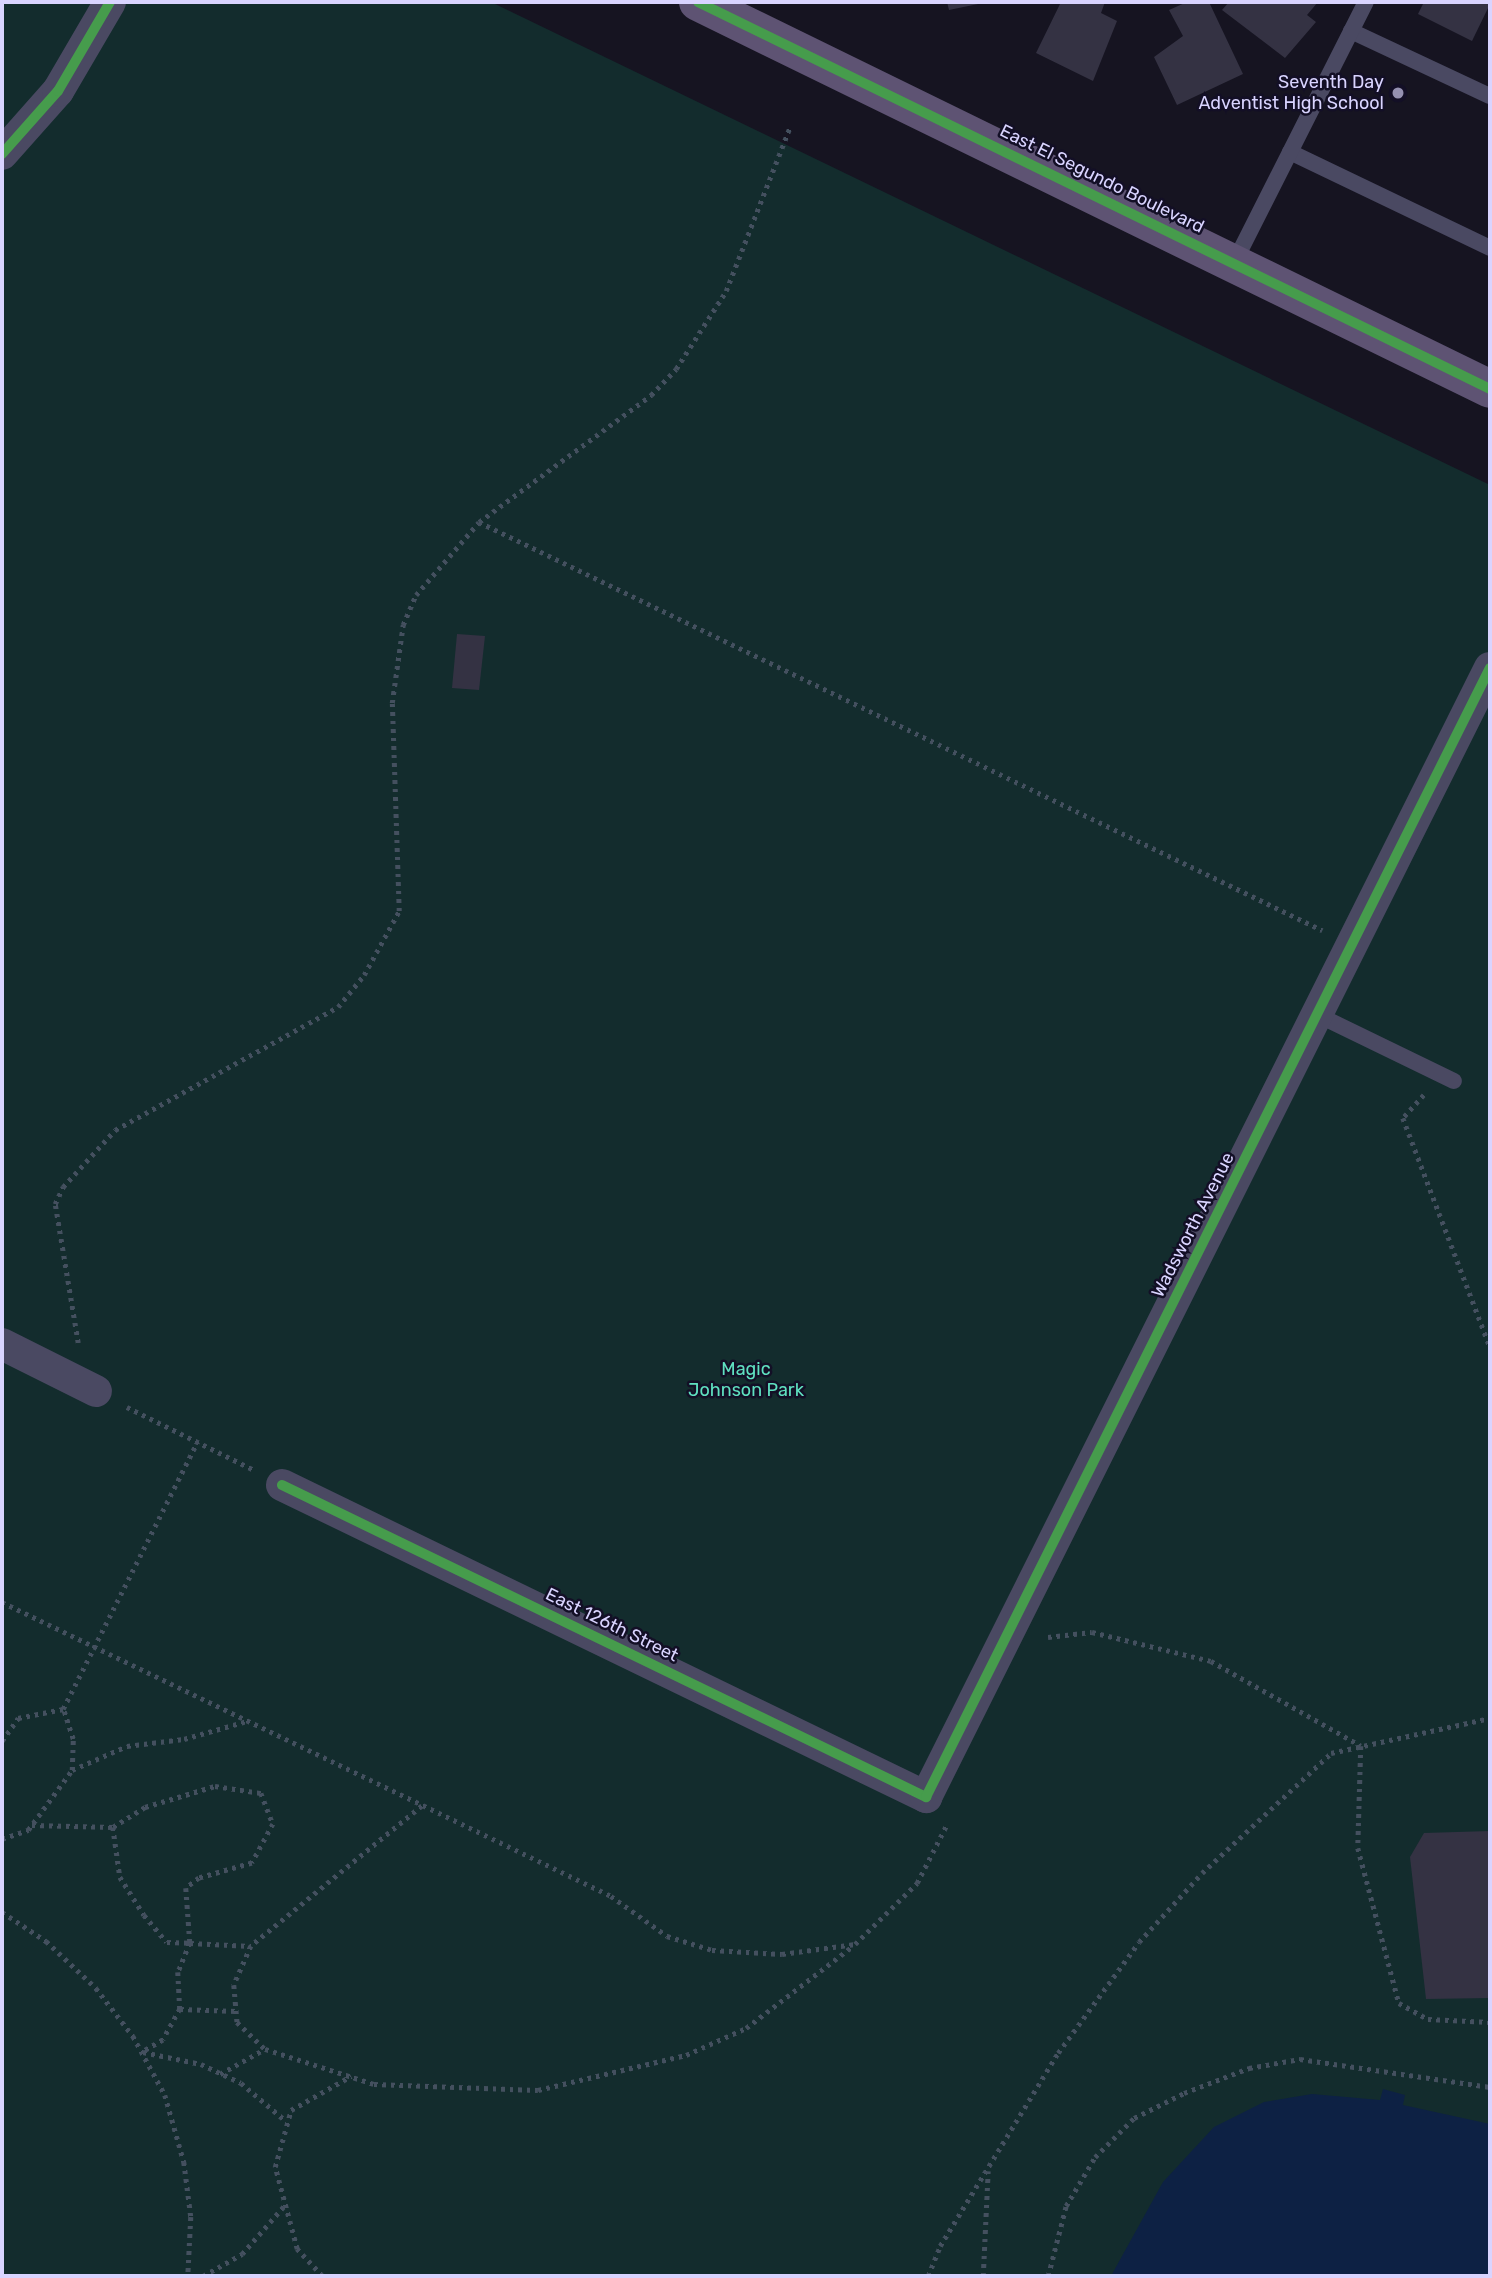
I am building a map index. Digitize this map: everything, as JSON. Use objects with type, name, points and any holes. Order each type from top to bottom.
[{"type":"main road","name":"East El Segundo Boulevard","points":[[698,2],[1490,389]]},
{"type":"street","points":[[2,154],[58,91],[110,2]]},
{"type":"street","name":"Wadsworth Avenue","points":[[926,1797],[1490,668]]},
{"type":"street","points":[[2,1343],[96,1391]]},
{"type":"street","name":"East 126th Street","points":[[282,1485],[926,1797]]},
{"type":"lane","points":[[1234,262],[1366,2]]},
{"type":"lane","points":[[1351,31],[1490,96]]},
{"type":"lane","points":[[1290,152],[1490,248]]},
{"type":"lane","points":[[1318,1015],[1454,1081]]},
{"type":"path","points":[[282,1485],[96,1391],[74,1331],[55,1204],[89,1153],[115,1130],[338,1007],[364,975],[399,911],[390,736],[403,625],[441,559],[479,522],[651,395],[676,369],[726,291],[790,127]]},
{"type":"path","points":[[479,522],[1353,945]]},
{"type":"path","points":[[1436,1073],[1403,1118],[1490,1347]]},
{"type":"path","points":[[72,1770],[73,1738],[63,1709],[197,1441]]},
{"type":"path","points":[[2,1602],[611,1896],[667,1936],[712,1950],[782,1954],[855,1944]]},
{"type":"path","points":[[1043,1645],[1050,1633],[1092,1632],[1211,1661],[1361,1746]]},
{"type":"path","points":[[2,1738],[18,1718],[63,1709]]},
{"type":"path","points":[[928,2276],[1052,2063],[1139,1942],[1282,1796],[1331,1753],[1490,1718]]},
{"type":"path","points":[[32,1825],[72,1770],[127,1746],[184,1739],[247,1721]]},
{"type":"path","points":[[1361,1746],[1358,1848],[1399,2003],[1428,2019],[1490,2022]]},
{"type":"path","points":[[2,1839],[32,1825],[113,1827],[178,1794],[215,1786],[261,1793],[273,1824],[252,1863],[199,1878],[186,1888],[190,1943],[178,1972],[180,2009],[163,2040],[142,2052]]},
{"type":"path","points":[[422,1806],[251,1946],[234,1985],[237,2022],[265,2049],[351,2076],[429,2088],[538,2090],[686,2056],[746,2028],[855,1944],[917,1884],[953,1814]]},
{"type":"path","points":[[113,1827],[120,1877],[144,1915],[167,1942],[251,1946]]},
{"type":"path","points":[[2,1912],[46,1941],[96,1987],[142,2052],[166,2095],[184,2162],[191,2217],[188,2276]]},
{"type":"path","points":[[180,2009],[236,2011]]},
{"type":"path","points":[[220,2074],[265,2049]]},
{"type":"path","points":[[142,2052],[220,2074],[286,2122]]},
{"type":"path","points":[[1048,2276],[1066,2206],[1095,2157],[1134,2118],[1184,2093],[1249,2068],[1300,2059],[1490,2087]]},
{"type":"path","points":[[322,2276],[297,2249],[275,2167],[291,2110],[351,2076]]},
{"type":"path","points":[[983,2276],[988,2170]]},
{"type":"path","points":[[203,2276],[242,2254],[284,2205]]},
{"type":"green space","name":"Magic Johnson Park","points":[[2,2],[491,2],[1490,485],[1490,2276],[2,2276]]},
{"type":"water","points":[[1383,2089],[1405,2095],[1403,2105],[1490,2124],[1490,2276],[1111,2276],[1163,2182],[1214,2127],[1264,2102],[1312,2094],[1380,2100]]},
{"type":"building","points":[[947,2],[983,2],[983,3],[949,10]]},
{"type":"building","points":[[1061,2],[1105,2],[1101,13],[1117,21],[1093,81],[1036,53]]},
{"type":"building","points":[[1187,2],[1209,2],[1243,74],[1177,105],[1154,57],[1183,36],[1169,10]]},
{"type":"building","points":[[1229,2],[1318,2],[1307,15],[1316,22],[1285,58],[1222,10]]},
{"type":"building","points":[[1424,2],[1490,4],[1472,41],[1418,14]]},
{"type":"building","points":[[457,634],[485,636],[479,690],[452,688]]},
{"type":"building","points":[[1490,1831],[1490,1998],[1426,1999],[1410,1857],[1424,1833]]},
{"type":"cycle path","points":[[2,154],[58,91],[110,2]]},
{"type":"cycle path","points":[[698,2],[1490,389]]},
{"type":"cycle path","points":[[282,1485],[926,1797],[1490,668]]},
{"type":"place","name":"Seventh Day Adventist High School","points":[[1398,93]]}]
